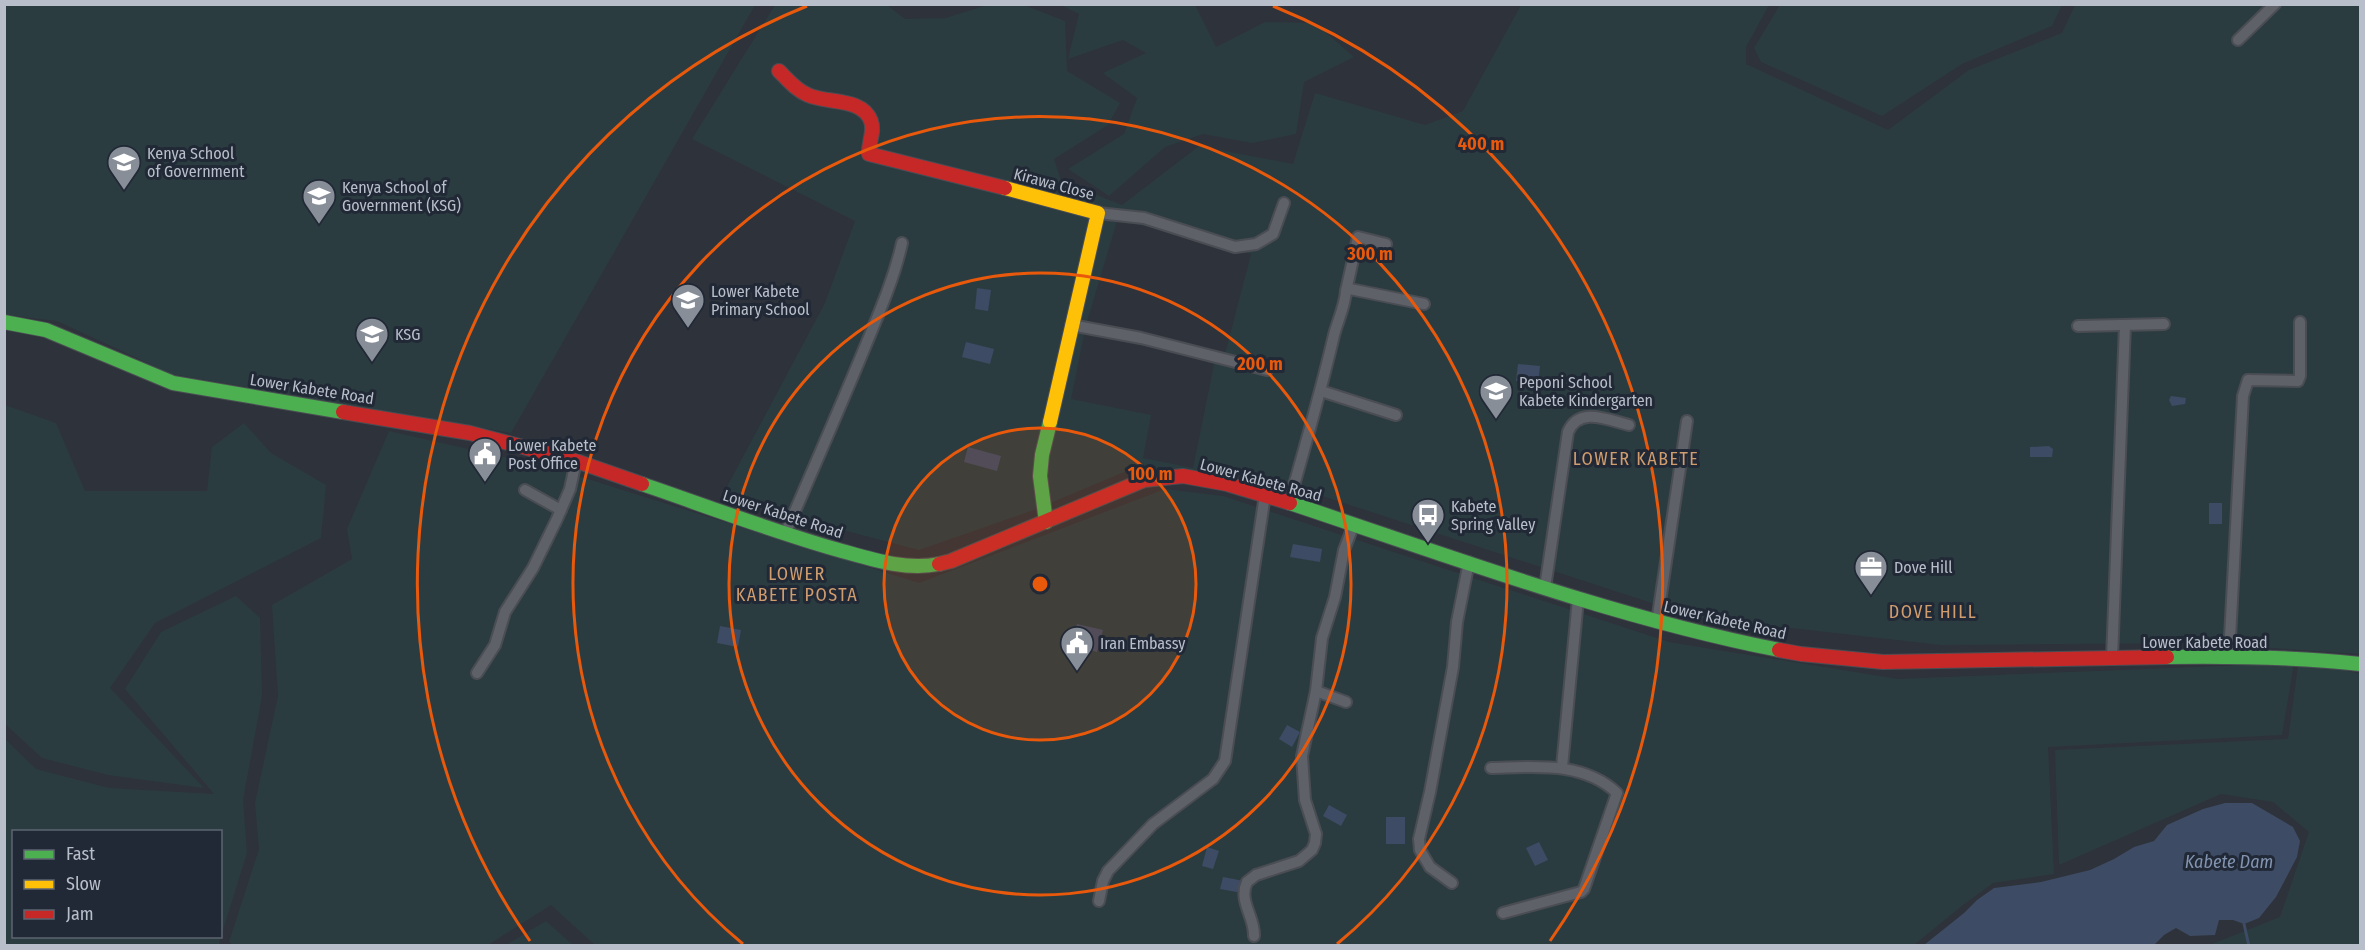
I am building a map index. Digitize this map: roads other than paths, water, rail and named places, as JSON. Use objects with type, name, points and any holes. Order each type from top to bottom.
[{"type":"main road","name":"Kirawa Close","points":[[779,71],[801,92],[814,98],[861,108],[868,114],[873,129],[869,154],[1071,204],[1098,213],[1042,455],[1040,476],[1046,522]]},
{"type":"main road","name":"Lower Kabete Road","points":[[4,322],[25,324],[61,335],[173,383],[335,412],[444,427],[576,461],[784,534],[882,562],[922,567],[951,561],[1131,485],[1162,477],[1182,476],[1227,484],[1265,495],[1578,599],[1657,622],[1743,643],[1801,654],[1862,661],[1940,662],[2229,656],[2311,659],[2361,664]]},
{"type":"street","points":[[2238,40],[2275,4]]},
{"type":"street","points":[[1098,213],[1144,218],[1235,247],[1256,244],[1273,234],[1284,203]]},
{"type":"street","points":[[1289,503],[1321,392],[1337,323],[1346,300],[1358,237],[1386,244]]},
{"type":"street","points":[[784,534],[847,391],[885,296],[902,243]]},
{"type":"street","points":[[1346,291],[1350,289],[1424,304]]},
{"type":"street","points":[[2229,656],[2243,396],[2248,380],[2298,381],[2300,376],[2300,322]]},
{"type":"street","points":[[2078,326],[2164,324]]},
{"type":"street","points":[[1071,325],[1141,338],[1267,370]]},
{"type":"street","points":[[2112,658],[2125,325]]},
{"type":"street","points":[[1321,392],[1396,415]]},
{"type":"street","points":[[1545,588],[1568,432],[1571,425],[1583,416],[1594,416],[1629,425]]},
{"type":"street","points":[[1657,622],[1687,421]]},
{"type":"street","points":[[477,673],[495,645],[505,612],[533,568],[561,510],[570,489],[576,461]]},
{"type":"street","points":[[525,490],[561,510]]},
{"type":"street","points":[[1099,901],[1103,881],[1108,871],[1153,824],[1213,779],[1225,761],[1265,495]]},
{"type":"street","points":[[1254,936],[1254,926],[1244,897],[1247,882],[1256,874],[1299,861],[1312,850],[1316,843],[1316,834],[1305,800],[1302,756],[1316,691],[1322,638],[1335,597],[1344,550],[1354,524]]},
{"type":"street","points":[[1452,883],[1430,867],[1420,850],[1419,839],[1453,667],[1457,622],[1469,562]]},
{"type":"street","points":[[1562,767],[1578,599]]},
{"type":"street","points":[[1316,691],[1346,702]]},
{"type":"street","points":[[1491,768],[1562,767],[1606,782],[1617,793],[1584,889],[1578,894],[1503,913]]},
{"type":"water","points":[[977,288],[991,290],[988,311],[975,309]]},
{"type":"water","points":[[966,342],[994,349],[990,364],[962,357]]},
{"type":"water","points":[[1518,364],[1540,366],[1538,384],[1516,381]]},
{"type":"water","points":[[2171,396],[2186,398],[2185,404],[2172,406],[2169,400]]},
{"type":"water","points":[[2049,446],[2053,449],[2052,457],[2030,457],[2030,447]]},
{"type":"water","points":[[968,447],[1001,456],[997,471],[964,462]]},
{"type":"water","points":[[2209,503],[2222,503],[2222,524],[2209,524]]},
{"type":"water","points":[[1293,544],[1322,549],[1320,562],[1290,557]]},
{"type":"water","points":[[1077,624],[1103,630],[1097,652],[1071,645]]},
{"type":"water","points":[[720,626],[741,630],[738,647],[717,643]]},
{"type":"water","points":[[1287,725],[1300,732],[1292,747],[1279,739]]},
{"type":"water","name":"Kabete Dam","points":[[2225,803],[2252,803],[2293,827],[2300,841],[2297,857],[2276,897],[2259,918],[2244,924],[2233,920],[2219,920],[2215,935],[2190,936],[2176,928],[2154,945],[1924,945],[1994,888],[2041,882],[2090,870],[2134,847],[2154,841],[2167,825],[2203,809]]},
{"type":"water","points":[[1329,805],[1347,815],[1341,826],[1323,816]]},
{"type":"water","points":[[1386,817],[1405,817],[1405,844],[1386,844]]},
{"type":"water","points":[[1539,842],[1548,860],[1535,866],[1526,848]]},
{"type":"water","points":[[1207,847],[1219,851],[1213,869],[1202,866]]},
{"type":"water","points":[[1223,877],[1244,881],[1242,893],[1220,889]]},
{"type":"waterway","points":[[2244,924],[2249,946]]},
{"type":"place","name":"Kenya School of Government","points":[[124,191]]},
{"type":"place","name":"Kenya School of Government (KSG)","points":[[319,225]]},
{"type":"place","name":"Lower Kabete Primary School","points":[[688,329]]},
{"type":"place","name":"KSG","points":[[372,363]]},
{"type":"place","name":"Peponi School Kabete Kindergarten","points":[[1496,420]]},
{"type":"place","name":"Lower Kabete Post Office","points":[[485,483]]},
{"type":"place","name":"Kabete Spring Valley","points":[[1428,544]]},
{"type":"place","name":"Dove Hill","points":[[1871,596]]},
{"type":"place","name":"Iran Embassy","points":[[1077,672]]},
{"type":"district","name":"LOWER KABETE","points":[[1636,459]]},
{"type":"district","name":"LOWER KABETE POSTA","points":[[797,584]]},
{"type":"district","name":"DOVE HILL","points":[[1933,612]]}]
